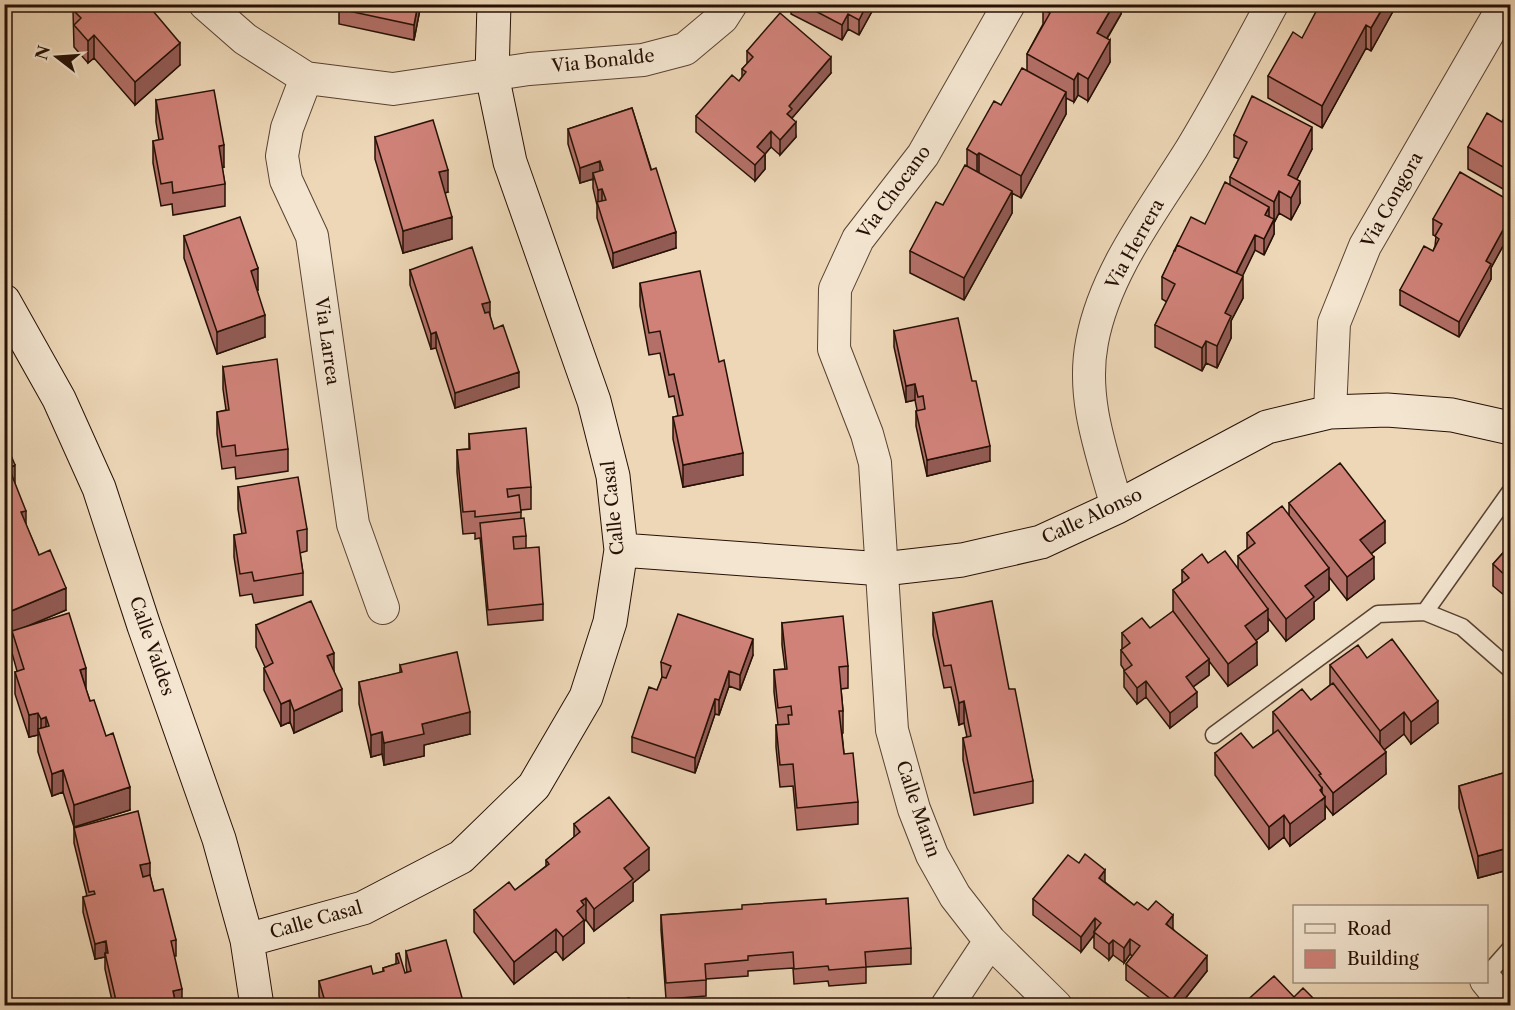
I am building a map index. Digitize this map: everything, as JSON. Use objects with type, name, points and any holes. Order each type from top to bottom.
[{"type":"street","points":[[205,4],[245,39],[306,78]]},
{"type":"street","name":"Calle Casal","points":[[247,940],[363,908],[461,857],[534,786],[586,697],[610,622],[621,550],[613,476],[594,401],[510,162],[492,75],[494,4]]},
{"type":"street","name":"Via Bonalde","points":[[306,78],[393,89],[529,69],[643,60],[685,49],[722,18],[731,4]]},
{"type":"street","name":"Via Chocano","points":[[883,569],[875,463],[867,434],[834,349],[835,289],[858,239],[923,155],[1009,4]]},
{"type":"street","name":"Via Herrera","points":[[1116,507],[1090,411],[1092,342],[1108,290],[1217,106],[1272,4]]},
{"type":"street","name":"Via Congora","points":[[1330,412],[1334,323],[1365,246],[1505,4]]},
{"type":"street","name":"Via Larrea","points":[[306,78],[287,128],[282,156],[286,180],[312,236],[353,524],[383,608]]},
{"type":"street","name":"Calle Valdes","points":[[4,301],[13,336],[59,399],[99,488],[144,626],[219,839],[247,940],[257,1005]]},
{"type":"street","name":"Calle Alonso","points":[[621,550],[883,569],[962,560],[1041,542],[1116,507],[1268,427],[1330,412],[1387,410],[1452,415],[1510,428]]},
{"type":"street","name":"Calle Marin","points":[[883,569],[892,730],[914,809],[932,855],[949,886],[990,941],[1056,1005]]},
{"type":"street","points":[[947,1005],[990,941]]},
{"type":"street","points":[[1488,981],[1507,1005]]},
{"type":"lane","points":[[1425,612],[1510,492]]},
{"type":"lane","points":[[1214,735],[1378,614],[1425,612],[1462,627],[1510,669]]},
{"type":"lane","points":[[1488,976],[1510,949]]},
{"type":"building","points":[[80,4],[135,4],[141,11],[148,5],[180,43],[135,82],[94,35],[88,41],[74,25],[81,18],[73,10]]},
{"type":"building","points":[[340,4],[418,4],[414,25],[339,9]]},
{"type":"building","points":[[802,4],[867,4],[859,20],[848,14],[842,25]]},
{"type":"building","points":[[1046,4],[1114,4],[1097,33],[1110,40],[1088,79],[1078,73],[1074,80],[1027,54],[1050,13],[1043,9]]},
{"type":"building","points":[[1320,4],[1385,4],[1371,28],[1366,25],[1322,106],[1268,76],[1293,32],[1302,38]]},
{"type":"building","points":[[780,13],[831,57],[789,106],[792,109],[787,114],[796,122],[780,140],[771,131],[757,147],[765,154],[755,165],[696,116],[732,75],[739,81],[746,72],[742,69],[753,57],[747,51]]},
{"type":"building","points":[[1022,68],[1066,92],[1021,176],[967,149],[994,101],[1001,105]]},
{"type":"building","points":[[214,90],[224,145],[219,146],[225,184],[173,193],[172,182],[161,184],[153,141],[163,139],[156,100]]},
{"type":"building","points":[[1252,96],[1312,127],[1288,175],[1300,181],[1291,198],[1279,191],[1274,202],[1230,177],[1247,142],[1234,135]]},
{"type":"building","points":[[1510,107],[1510,171],[1468,147],[1487,113],[1502,122]]},
{"type":"building","points":[[632,108],[651,170],[656,168],[676,232],[613,253],[597,202],[606,200],[602,189],[598,190],[593,173],[603,170],[600,161],[580,168],[568,129]]},
{"type":"building","points":[[433,120],[448,170],[439,172],[452,217],[403,231],[375,137]]},
{"type":"building","points":[[965,165],[1012,191],[964,278],[910,251],[936,202],[943,205]]},
{"type":"building","points":[[1460,172],[1510,201],[1510,217],[1486,261],[1491,264],[1459,322],[1400,290],[1424,246],[1433,251],[1439,239],[1435,236],[1442,224],[1433,219]]},
{"type":"building","points":[[1225,182],[1269,207],[1265,215],[1274,219],[1264,239],[1255,235],[1236,273],[1177,245],[1191,217],[1205,224]]},
{"type":"building","points":[[240,217],[258,268],[251,271],[265,315],[217,332],[184,236]]},
{"type":"building","points":[[1177,245],[1243,276],[1225,313],[1231,316],[1217,346],[1206,341],[1202,348],[1155,325],[1175,284],[1162,277]]},
{"type":"building","points":[[472,247],[490,302],[482,304],[485,313],[489,312],[494,329],[503,325],[519,372],[455,393],[436,332],[431,334],[410,270]]},
{"type":"building","points":[[700,271],[719,362],[724,360],[743,453],[683,465],[673,417],[683,415],[674,374],[669,375],[660,331],[649,333],[640,283]]},
{"type":"building","points":[[958,318],[972,381],[976,381],[990,446],[927,460],[916,411],[925,409],[923,396],[918,397],[915,384],[906,386],[894,331]]},
{"type":"building","points":[[277,359],[288,449],[236,456],[235,445],[222,447],[217,412],[229,410],[223,367]]},
{"type":"building","points":[[526,428],[531,487],[507,489],[508,497],[519,495],[521,512],[475,517],[475,511],[463,512],[457,450],[470,449],[469,434]]},
{"type":"building","points":[[4,439],[15,465],[9,468],[26,511],[21,512],[39,555],[50,550],[66,588],[4,614]]},
{"type":"building","points":[[1340,463],[1385,521],[1360,540],[1374,557],[1347,577],[1289,503]]},
{"type":"building","points":[[298,477],[307,529],[297,531],[303,573],[254,581],[252,572],[240,574],[234,535],[246,533],[238,487]]},
{"type":"building","points":[[1282,506],[1329,568],[1305,586],[1314,597],[1286,619],[1238,556],[1255,543],[1247,533]]},
{"type":"building","points":[[524,518],[526,536],[513,537],[514,549],[539,547],[543,604],[488,610],[480,523]]},
{"type":"building","points":[[1510,545],[1510,580],[1493,564]]},
{"type":"building","points":[[1225,551],[1268,609],[1245,626],[1257,642],[1228,664],[1173,590],[1189,578],[1182,570],[1202,554],[1208,563]]},
{"type":"building","points":[[1510,587],[1510,599],[1505,594]]},
{"type":"building","points":[[311,601],[334,653],[327,656],[342,689],[294,711],[290,700],[281,704],[264,668],[273,663],[256,625]]},
{"type":"building","points":[[992,601],[1009,689],[1015,689],[1033,781],[974,793],[963,738],[971,736],[964,701],[959,703],[951,665],[944,666],[933,613]]},
{"type":"building","points":[[1173,611],[1209,659],[1186,677],[1197,692],[1170,713],[1146,681],[1137,688],[1124,671],[1132,665],[1121,650],[1130,643],[1122,633],[1142,618],[1150,628]]},
{"type":"building","points":[[69,613],[86,668],[80,670],[90,701],[94,700],[106,736],[113,733],[130,787],[74,805],[63,770],[52,774],[38,729],[49,726],[46,717],[41,719],[38,713],[29,715],[15,672],[24,669],[12,631]]},
{"type":"building","points":[[678,614],[753,639],[740,675],[729,671],[719,700],[715,699],[695,758],[632,737],[649,687],[657,690],[662,677],[666,678],[671,666],[661,662]]},
{"type":"building","points":[[843,616],[848,666],[839,667],[843,711],[839,711],[844,754],[853,753],[858,802],[797,808],[793,764],[780,765],[776,725],[789,724],[788,715],[792,715],[791,706],[778,708],[774,670],[787,669],[782,623]]},
{"type":"building","points":[[1392,639],[1438,701],[1411,722],[1404,712],[1380,731],[1330,665],[1358,645],[1367,658]]},
{"type":"building","points":[[457,652],[470,712],[422,724],[424,734],[384,743],[382,732],[371,735],[359,682],[402,672],[400,665]]},
{"type":"building","points":[[1333,683],[1386,752],[1333,793],[1273,712],[1302,689],[1311,700]]},
{"type":"building","points":[[1278,730],[1322,788],[1320,790],[1325,797],[1290,824],[1284,815],[1269,827],[1215,753],[1241,733],[1253,748]]},
{"type":"building","points":[[1510,771],[1510,856],[1508,848],[1478,856],[1459,786]]},
{"type":"building","points":[[609,797],[649,848],[624,868],[633,879],[594,909],[586,898],[581,901],[584,905],[577,911],[584,920],[563,937],[556,929],[514,962],[474,910],[509,882],[515,890],[549,864],[546,860],[580,832],[574,824]]},
{"type":"building","points":[[138,811],[150,863],[140,865],[143,877],[150,875],[154,891],[163,889],[176,940],[171,941],[182,989],[173,991],[176,1005],[117,1005],[105,953],[108,953],[106,941],[95,944],[83,897],[95,894],[94,891],[89,892],[74,828]]},
{"type":"building","points":[[1085,854],[1105,870],[1099,878],[1134,905],[1137,902],[1148,910],[1156,901],[1173,915],[1166,924],[1207,956],[1172,1000],[1126,964],[1140,946],[1130,939],[1124,948],[1113,940],[1109,944],[1094,932],[1101,923],[1095,918],[1081,937],[1033,899],[1068,855],[1079,863]]},
{"type":"building","points":[[908,898],[911,948],[865,952],[866,967],[829,970],[828,966],[794,969],[793,952],[748,956],[748,960],[705,964],[706,980],[666,983],[661,915],[742,909],[742,905],[826,899],[826,904]]},
{"type":"building","points":[[446,940],[464,1005],[326,1005],[319,981],[371,966],[373,974],[384,971],[383,968],[399,963],[396,954],[399,953],[405,973],[411,971],[406,951]]},
{"type":"building","points":[[1274,976],[1294,997],[1303,988],[1320,1005],[1242,1005]]},
{"type":"building","points":[[629,998],[632,1005],[606,1005]]}]
